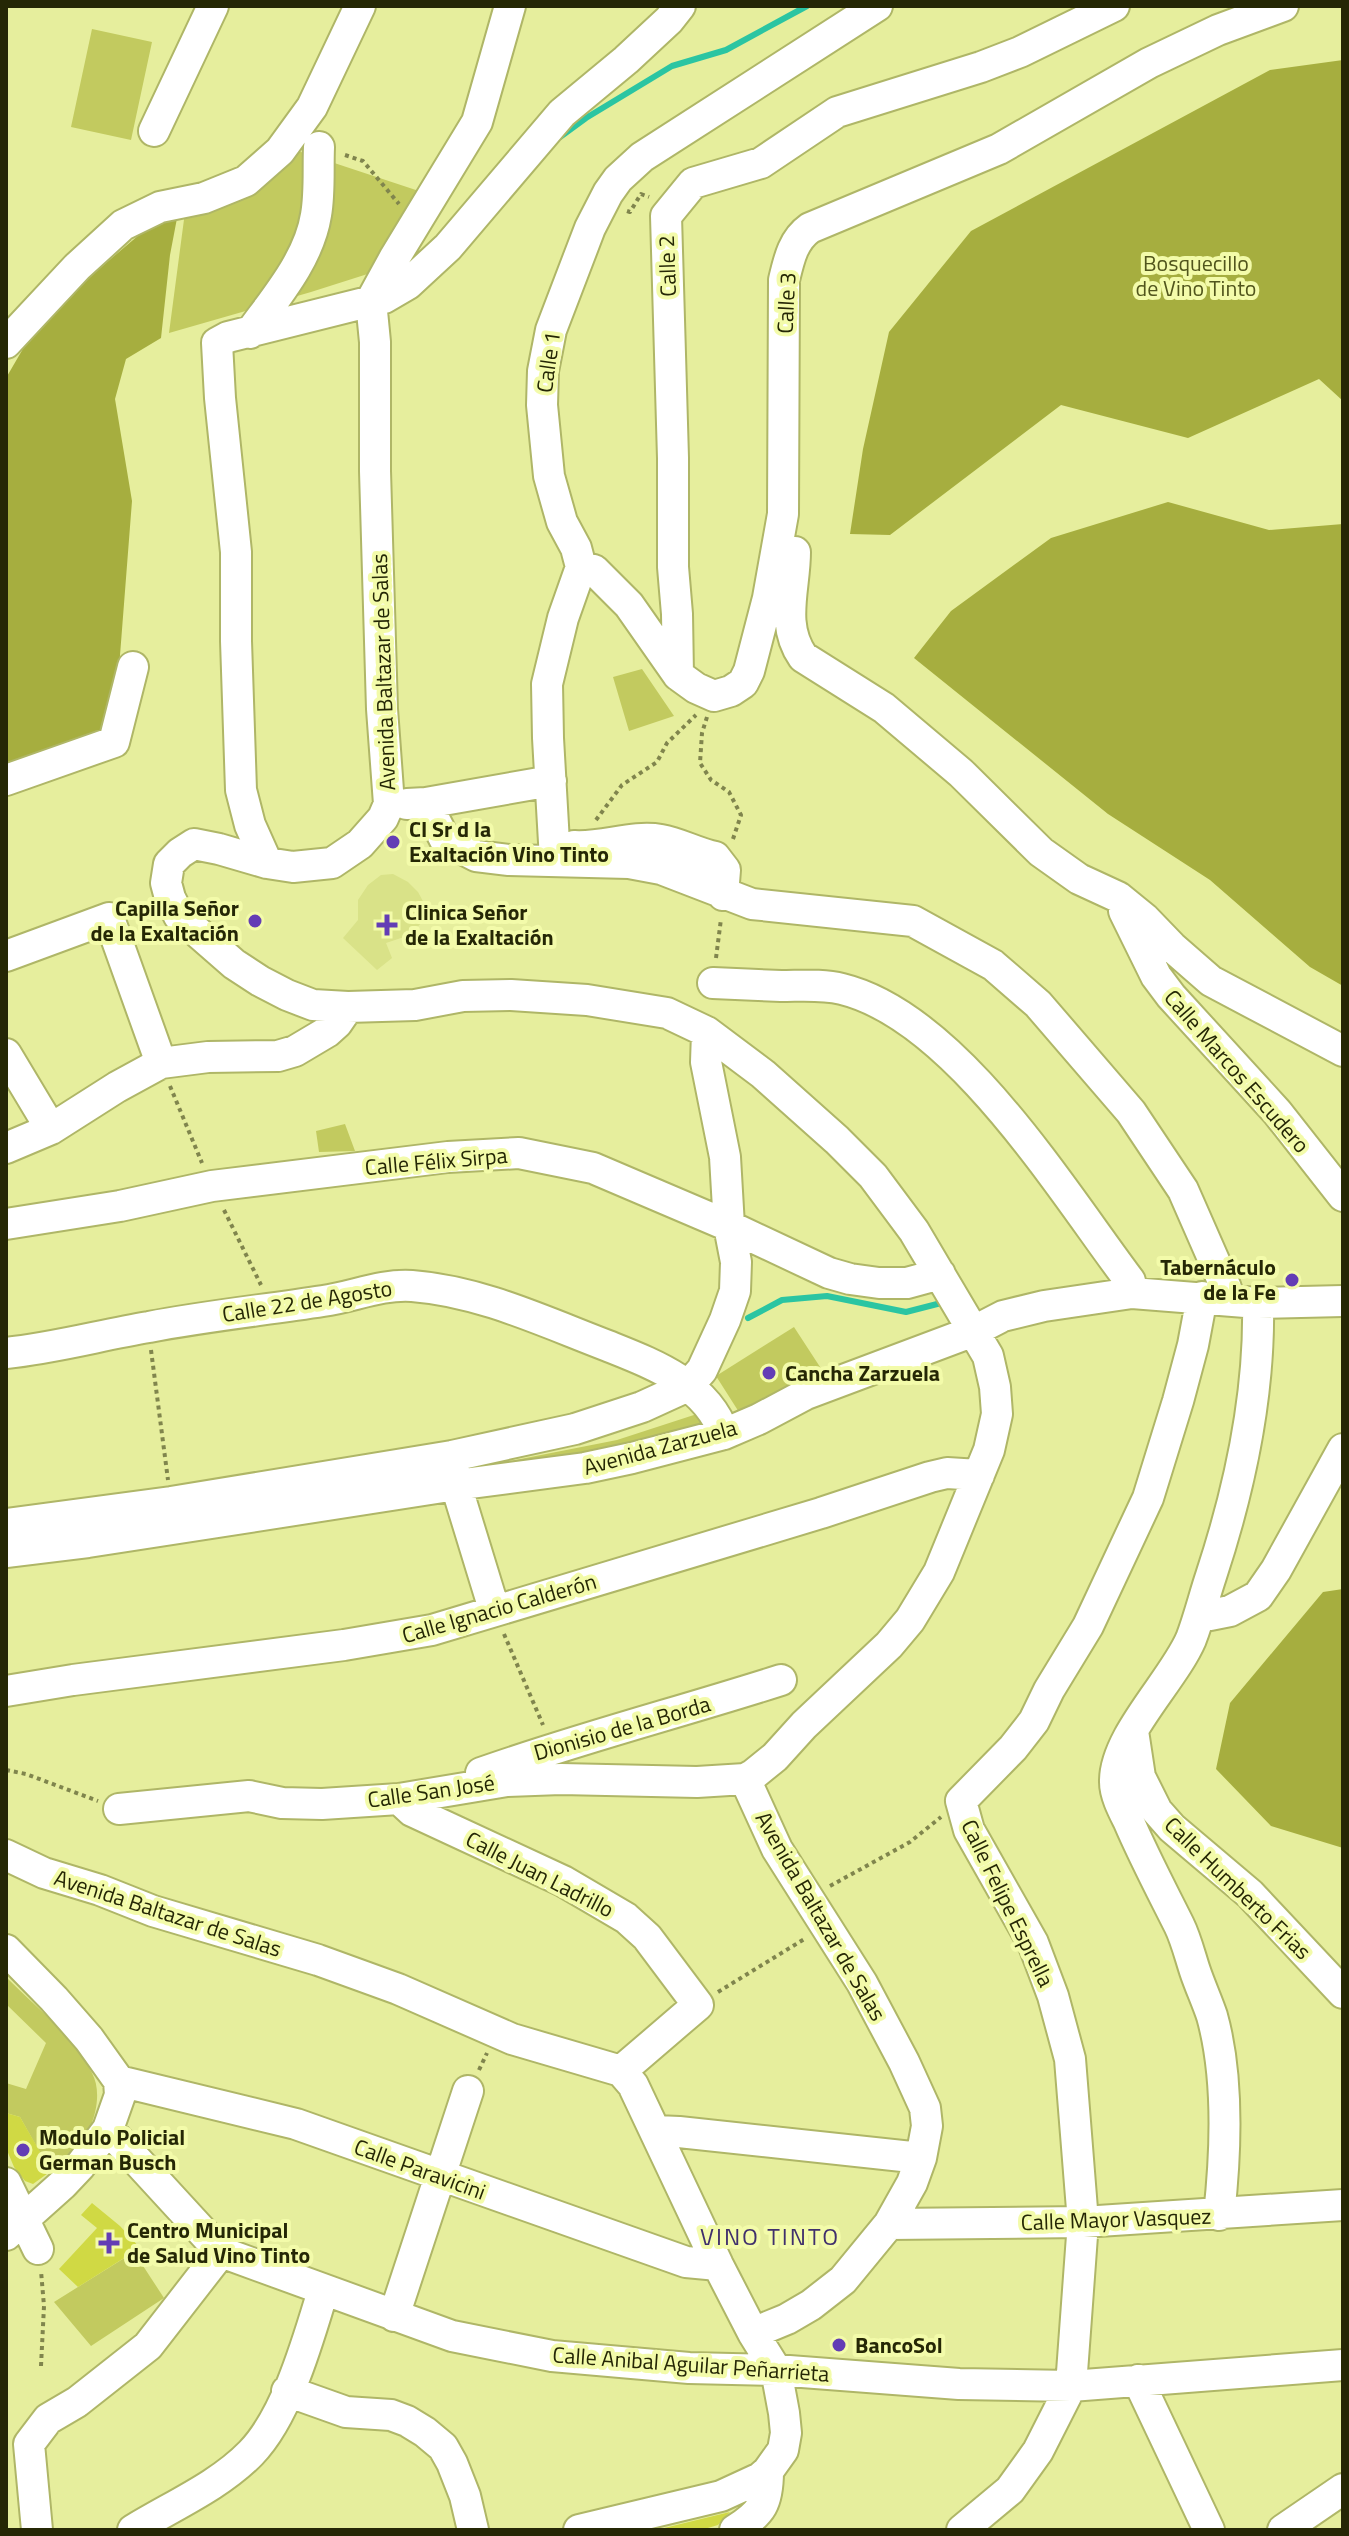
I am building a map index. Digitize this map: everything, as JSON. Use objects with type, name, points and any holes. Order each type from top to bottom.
[{"type":"street","points":[[154,131],[213,6]]},
{"type":"street","points":[[6,343],[77,267],[123,225],[160,207],[204,198],[246,181],[280,151],[312,107],[360,6]]},
{"type":"street","points":[[371,301],[477,122],[510,6]]},
{"type":"street","points":[[267,863],[250,825],[241,790],[236,552],[217,343],[222,339],[396,293],[448,247],[562,113],[626,60],[680,6]]},
{"type":"street","name":"Calle 1","points":[[581,567],[576,548],[562,522],[549,476],[542,405],[543,371],[551,330],[590,228],[618,179],[642,157],[877,6]]},
{"type":"street","name":"Calle 2","points":[[678,675],[666,216],[693,183],[761,163],[837,112],[981,67],[1020,52],[1114,6]]},
{"type":"street","name":"Calle 3","points":[[714,696],[743,683],[768,598],[783,514],[784,280],[800,235],[810,228],[999,149],[1149,63],[1218,30],[1283,6]]},
{"type":"street","points":[[250,333],[289,279],[306,246],[316,216],[319,147]]},
{"type":"street","name":"Avenida Baltazar de Salas","points":[[371,301],[375,342],[375,471],[382,709],[389,804],[383,818],[360,844],[332,863],[293,867],[194,844],[169,864],[166,883],[179,916],[211,946],[260,981],[313,1005],[415,1005],[463,996],[511,995],[587,1000],[667,1013],[707,1032],[785,1094],[873,1176],[901,1212],[957,1301],[988,1356],[995,1387],[997,1414],[989,1450],[939,1572],[910,1620],[889,1645],[804,1725],[775,1757],[745,1779],[777,1849],[862,1983],[918,2089],[927,2126],[912,2183],[889,2224],[843,2280],[799,2312],[767,2330],[753,2333]]},
{"type":"street","points":[[783,514],[794,531],[795,559],[789,616],[796,647],[803,657],[884,708],[961,773],[1059,867],[1118,897],[1211,981],[1343,1051]]},
{"type":"street","points":[[555,853],[547,684],[563,618],[581,567],[594,570],[629,605],[678,675],[714,696]]},
{"type":"street","points":[[6,780],[114,742],[133,667]]},
{"type":"street","points":[[389,804],[426,803],[551,781]]},
{"type":"street","points":[[426,803],[445,840],[476,856],[509,860],[637,839],[663,840],[715,857],[725,870],[723,895]]},
{"type":"street","points":[[555,853],[661,869],[752,904],[913,921],[993,965],[1038,1004],[1131,1112],[1183,1190],[1218,1295]]},
{"type":"street","name":"Calle Marcos Escudero","points":[[1118,897],[1156,976],[1171,996],[1277,1112],[1343,1196]]},
{"type":"street","points":[[6,956],[109,918],[161,1063]]},
{"type":"street","points":[[713,983],[841,989],[864,996],[904,1017],[938,1044],[1020,1132],[1131,1287]]},
{"type":"street","points":[[6,1148],[51,1129],[161,1063],[208,1057],[278,1056],[295,1051],[327,1032],[348,1007]]},
{"type":"street","points":[[688,1386],[702,1370],[735,1291],[736,1262],[729,1226],[725,1157],[706,1062],[707,1032]]},
{"type":"street","points":[[6,1054],[51,1129]]},
{"type":"street","name":"Calle Félix Sirpa","points":[[6,1224],[120,1206],[212,1186],[448,1157],[519,1153],[593,1168],[829,1273],[879,1283],[907,1283],[940,1274]]},
{"type":"street","name":"Calle 22 de Agosto","points":[[6,1353],[45,1349],[148,1327],[335,1299],[379,1287],[425,1287],[518,1311],[663,1369],[688,1386],[712,1410],[724,1434]]},
{"type":"street","points":[[957,1301],[1012,1301],[1131,1287],[1218,1295],[1258,1303],[1343,1301]]},
{"type":"street","name":"Avenida Zarzuela","points":[[6,1524],[454,1470],[585,1468],[724,1434],[806,1394],[974,1331],[1003,1316],[1131,1287]]},
{"type":"street","points":[[1218,1295],[1343,1293]]},
{"type":"street","name":"Calle Felipe Esprella","points":[[962,2530],[1010,2490],[1038,2451],[1071,2386],[1083,2222],[1070,2059],[1053,1996],[1033,1943],[969,1830],[961,1801],[1013,1748],[1034,1721],[1088,1626],[1148,1498],[1182,1387],[1218,1295]]},
{"type":"street","points":[[1219,2215],[1225,2095],[1212,2018],[1180,1929],[1148,1866],[1120,1802],[1115,1782],[1120,1756],[1133,1731],[1189,1643],[1220,1551],[1248,1430],[1258,1362],[1258,1303]]},
{"type":"street","name":"Avenida Zarzuela","points":[[6,1552],[104,1540],[454,1470],[642,1407],[688,1386]]},
{"type":"street","points":[[1201,1613],[1210,1615],[1230,1611],[1258,1596],[1276,1570],[1343,1449]]},
{"type":"street","points":[[454,1470],[494,1609]]},
{"type":"street","name":"Calle Ignacio Calderón","points":[[6,1691],[381,1640],[432,1630],[930,1477],[947,1473],[979,1475]]},
{"type":"street","name":"Dionisio de la Borda","points":[[471,1786],[471,1780],[481,1773],[553,1747],[781,1680]]},
{"type":"street","name":"Calle Humberto Frias","points":[[1133,1731],[1140,1777],[1157,1811],[1172,1828],[1250,1894],[1343,1993]]},
{"type":"street","name":"Calle San José","points":[[119,1809],[249,1796],[282,1803],[322,1804],[399,1799],[507,1781],[697,1782],[745,1779]]},
{"type":"street","name":"Calle Juan Ladrillo","points":[[399,1799],[412,1811],[563,1881],[626,1918],[647,1937],[698,2005]]},
{"type":"street","name":"Avenida Baltazar de Salas","points":[[6,1855],[44,1873],[153,1911],[318,1960],[398,1989],[497,2033],[545,2050],[621,2071]]},
{"type":"street","points":[[6,1950],[80,2029],[119,2081],[118,2106],[108,2129],[63,2184],[15,2227]]},
{"type":"street","points":[[579,2530],[739,2489],[768,2471],[783,2450],[786,2433],[776,2370],[718,2265],[633,2085],[621,2071],[698,2005]]},
{"type":"street","name":"Calle Paravicini","points":[[119,2081],[296,2124],[686,2262],[718,2265]]},
{"type":"street","points":[[394,2316],[468,2091]]},
{"type":"street","name":"Calle Anibal Aguilar Peñarrieta","points":[[108,2129],[221,2252],[452,2336],[552,2356],[689,2368],[776,2370],[959,2384],[1071,2386],[1343,2365]]},
{"type":"street","points":[[656,2131],[921,2158]]},
{"type":"street","points":[[6,2183],[15,2227],[38,2249]]},
{"type":"street","name":"Calle Mayor Vasquez","points":[[889,2224],[1083,2222],[1343,2205]]},
{"type":"street","points":[[37,2530],[29,2444],[33,2436],[48,2419],[77,2402],[148,2346],[221,2252]]},
{"type":"street","points":[[133,2530],[238,2465],[263,2439],[287,2391],[323,2291]]},
{"type":"street","points":[[1138,2380],[1209,2530]]},
{"type":"street","points":[[287,2391],[346,2412],[391,2415],[425,2432],[443,2447],[452,2463],[465,2496],[473,2530]]},
{"type":"street","points":[[735,2530],[763,2506],[768,2493],[768,2471]]},
{"type":"street","points":[[1283,2530],[1343,2489]]},
{"type":"path","points":[[319,147],[363,161],[415,224]]},
{"type":"path","points":[[603,205],[630,212],[641,194],[672,209]]},
{"type":"path","points":[[595,822],[622,785],[657,762],[667,743],[714,696]]},
{"type":"path","points":[[714,696],[702,733],[700,763],[711,780],[729,792],[741,815],[733,841],[715,857]]},
{"type":"path","points":[[713,983],[723,895]]},
{"type":"path","points":[[148,1327],[171,1502]]},
{"type":"path","points":[[494,1609],[553,1747]]},
{"type":"path","points":[[6,1770],[26,1774],[119,1809]]},
{"type":"path","points":[[809,1898],[910,1842],[961,1801]]},
{"type":"path","points":[[698,2005],[825,1926]]},
{"type":"path","points":[[468,2091],[497,2033]]},
{"type":"path","points":[[38,2249],[44,2306],[41,2366]]},
{"type":"shaded area","points":[[92,29],[152,42],[131,140],[71,127]]},
{"type":"shaded area","points":[[295,150],[434,196],[399,264],[169,333],[185,212]]},
{"type":"shaded area","points":[[642,669],[674,716],[629,731],[613,677]]},
{"type":"shaded area","name":"Clinica Señor de la Exaltación","points":[[393,874],[418,892],[425,905],[423,921],[410,935],[386,943],[392,958],[377,970],[343,938],[358,920],[358,900],[368,885],[381,875]]},
{"type":"shaded area","points":[[345,1124],[355,1151],[319,1152],[316,1131]]},
{"type":"shaded area","name":"Cancha Zarzuela","points":[[794,1327],[822,1370],[744,1420],[716,1376]]},
{"type":"shaded area","points":[[700,1413],[710,1432],[479,1471],[495,1464],[617,1440]]},
{"type":"shaded area","points":[[6,1977],[75,2046],[96,2083],[97,2104],[91,2126],[73,2156],[52,2174],[20,2117],[6,2113],[6,2083],[26,2089],[46,2043],[6,2004]]},
{"type":"shaded area","points":[[134,2252],[164,2298],[91,2346],[54,2302]]},
{"type":"green space","name":"Bosquecillo de Vino Tinto","points":[[1343,60],[1343,401],[1319,379],[1188,438],[1061,405],[890,535],[850,534],[863,449],[889,332],[971,231],[1270,70]]},
{"type":"green space","points":[[178,213],[161,338],[126,359],[115,399],[132,501],[119,668],[107,733],[6,768],[6,378],[31,335],[80,285],[146,229]]},
{"type":"green space","points":[[1168,502],[1269,530],[1343,524],[1343,986],[1310,967],[1210,880],[1108,814],[914,658],[951,611],[1051,538]]},
{"type":"green space","points":[[1343,1589],[1343,1848],[1271,1826],[1216,1769],[1230,1703],[1323,1592]]},
{"type":"building","name":"Modulo Policial German Busch","points":[[6,2113],[20,2117],[51,2171],[33,2184],[25,2181],[14,2167],[6,2148]]},
{"type":"building","name":"Centro Municipal de Salud Vino Tinto","points":[[92,2203],[140,2248],[78,2287],[59,2269],[97,2228],[81,2215]]},
{"type":"building","points":[[730,2512],[718,2525],[701,2530],[656,2530]]},
{"type":"waterway","points":[[560,137],[672,66],[726,50],[807,6]]},
{"type":"waterway","points":[[748,1318],[782,1300],[827,1296],[906,1312],[945,1302]]},
{"type":"place","name":"CI Sr d la Exaltación Vino Tinto","points":[[393,842]]},
{"type":"place","name":"Capilla Señor de la Exaltación","points":[[255,921]]},
{"type":"place","name":"Clinica Señor de la Exaltación","points":[[387,925]]},
{"type":"place","name":"Tabernáculo de la Fe","points":[[1292,1280]]},
{"type":"place","name":"Cancha Zarzuela","points":[[769,1373]]},
{"type":"place","name":"Modulo Policial German Busch","points":[[23,2150]]},
{"type":"place","name":"Centro Municipal de Salud Vino Tinto","points":[[109,2243]]},
{"type":"place","name":"BancoSol","points":[[839,2345]]},
{"type":"district","name":"VINO TINTO","points":[[770,2237]]}]
